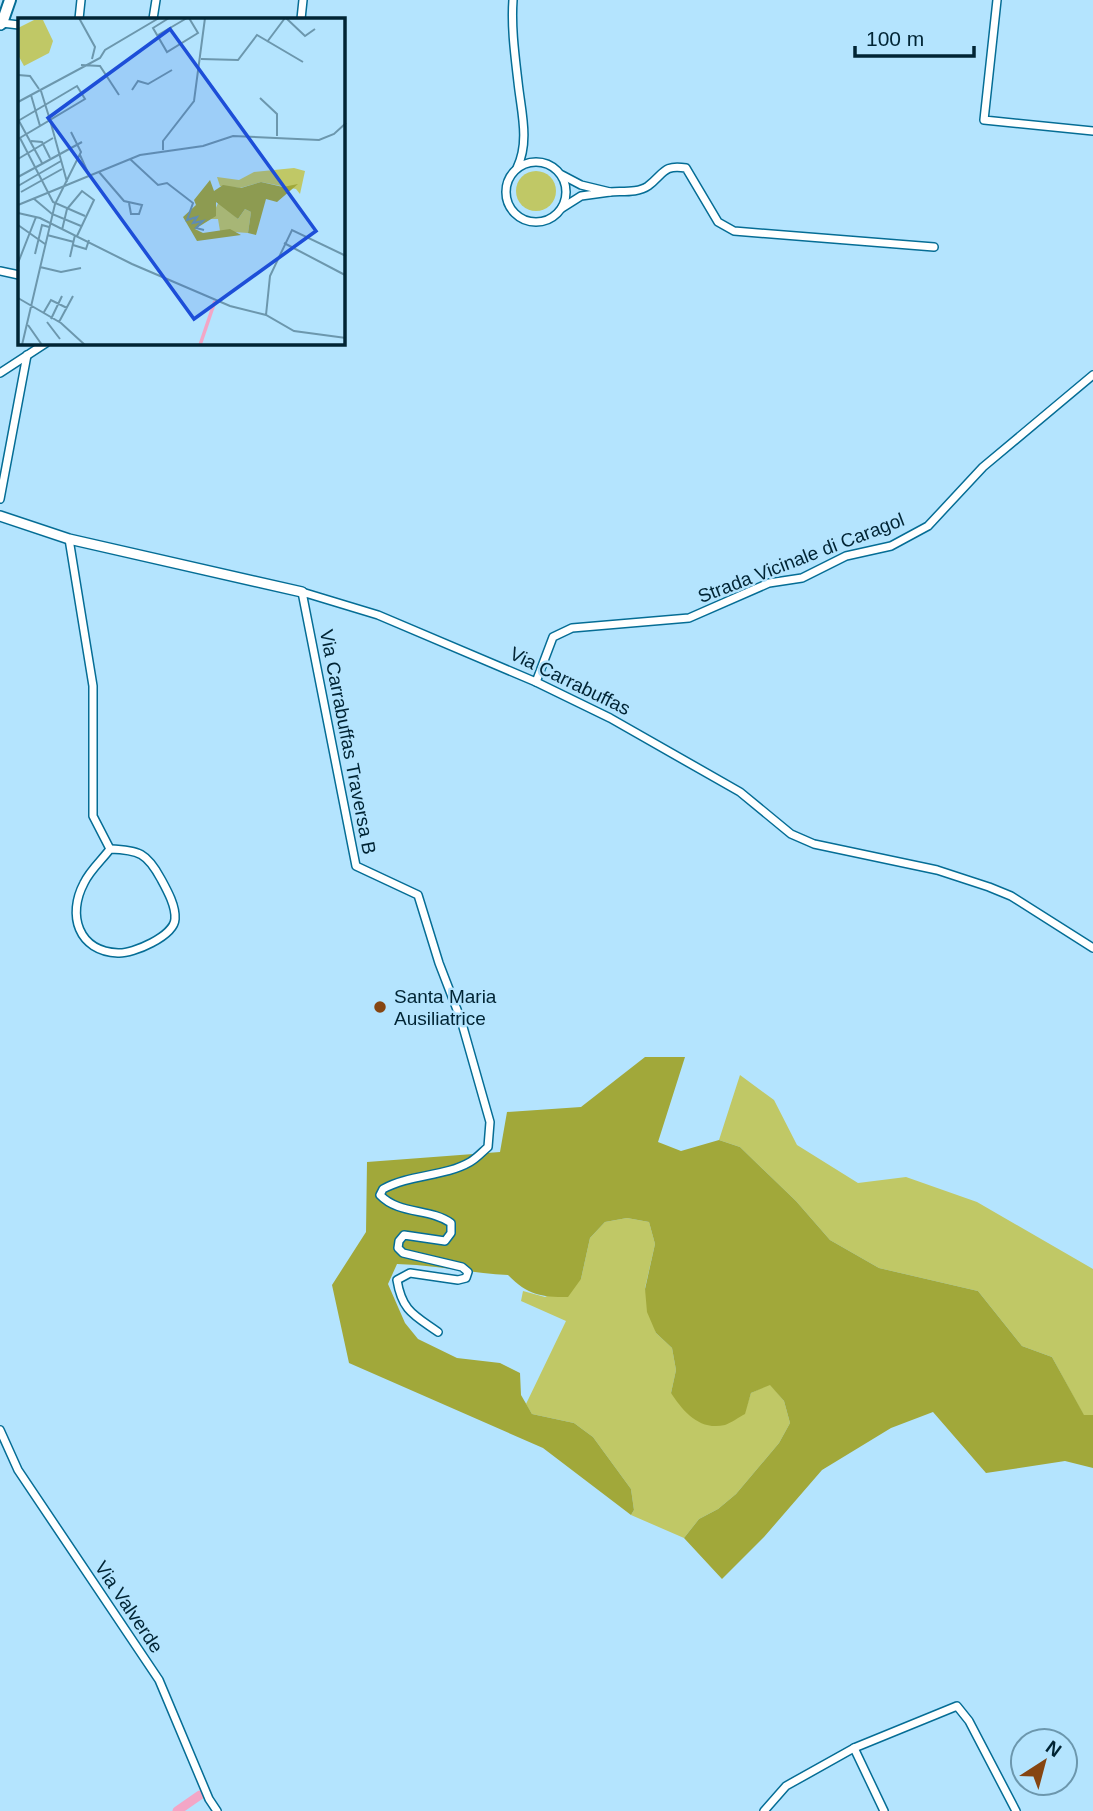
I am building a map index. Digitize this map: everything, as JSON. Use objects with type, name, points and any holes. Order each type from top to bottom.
[{"type":"main road","points":[[1,25],[10,0]]},
{"type":"street","points":[[79,18],[81,0]]},
{"type":"street","points":[[153,18],[156,0]]},
{"type":"street","points":[[301,18],[303,0]]},
{"type":"street","points":[[513,0],[517,78],[524,137],[523,151],[517,168],[506,186],[508,202],[515,214],[528,221],[543,221],[556,214],[566,194],[558,173]]},
{"type":"street","points":[[997,0],[984,120],[1093,131]]},
{"type":"street","points":[[523,151],[536,162]]},
{"type":"street","points":[[517,168],[526,163],[546,164],[581,185],[610,192]]},
{"type":"street","points":[[561,208],[582,196],[639,190],[676,166],[687,168],[718,222],[734,231],[934,247]]},
{"type":"street","points":[[0,271],[18,275]]},
{"type":"street","points":[[0,373],[43,345]]},
{"type":"street","points":[[0,499],[27,355]]},
{"type":"street","name":"Strada Vicinale di Caragol","points":[[536,682],[553,637],[572,628],[689,618],[769,583],[802,578],[846,556],[891,546],[928,526],[983,467],[1093,375]]},
{"type":"street","name":"Via Carrabuffas","points":[[0,516],[69,538],[302,592],[378,615],[536,682],[610,718],[710,773],[757,804],[791,834],[814,844],[937,870],[989,887],[1011,896],[1093,948]]},
{"type":"street","points":[[69,538],[93,686],[93,816],[110,849]]},
{"type":"street","name":"Via Carrabuffas Traversa B","points":[[302,592],[356,866],[418,895],[439,963],[461,1020],[490,1122],[488,1147],[472,1161],[456,1168],[397,1181],[383,1189],[380,1195],[397,1206],[443,1217],[451,1223],[450,1233],[445,1241],[404,1235],[398,1248],[403,1253],[462,1267],[468,1272],[466,1278],[458,1280],[410,1273],[397,1280],[400,1298],[411,1313],[438,1332]]},
{"type":"street","points":[[110,849],[140,852],[149,859],[170,895],[175,919],[172,928],[163,936],[122,954],[105,952],[86,939],[76,924],[75,917],[83,884],[110,849]]},
{"type":"street","name":"Via Valverde","points":[[0,1430],[18,1470],[159,1679],[209,1799],[217,1811]]},
{"type":"street","points":[[764,1811],[786,1786],[853,1748],[957,1706],[969,1721],[1016,1811]]},
{"type":"street","points":[[853,1748],[884,1811]]},
{"type":"green space","points":[[536,171],[550,177],[556,191],[550,205],[536,211],[522,205],[516,191],[522,177]]},
{"type":"green space","points":[[645,1057],[685,1057],[658,1142],[681,1151],[719,1140],[740,1147],[796,1201],[830,1240],[879,1268],[978,1291],[1022,1346],[1052,1357],[1084,1415],[1093,1415],[1093,1468],[1065,1461],[986,1473],[933,1412],[891,1428],[822,1470],[764,1537],[722,1579],[684,1538],[699,1519],[718,1509],[736,1494],[779,1443],[790,1423],[784,1401],[770,1385],[751,1393],[745,1414],[725,1425],[707,1425],[700,1422],[681,1406],[671,1393],[676,1370],[672,1348],[656,1333],[647,1312],[645,1289],[655,1244],[649,1222],[627,1218],[605,1222],[590,1238],[581,1279],[568,1297],[535,1294],[508,1275],[411,1265],[397,1264],[388,1284],[405,1323],[418,1339],[457,1358],[500,1363],[520,1373],[521,1395],[532,1414],[574,1423],[593,1437],[631,1489],[634,1510],[631,1515],[543,1448],[349,1363],[332,1285],[366,1232],[367,1162],[500,1152],[507,1112],[581,1107]]},
{"type":"green space","points":[[740,1075],[774,1100],[797,1145],[858,1183],[906,1177],[977,1202],[1093,1269],[1093,1415],[1084,1416],[1052,1357],[1022,1346],[978,1291],[879,1268],[830,1240],[796,1201],[740,1147],[719,1140]]},
{"type":"green space","points":[[627,1218],[649,1222],[655,1244],[645,1288],[656,1333],[672,1348],[676,1370],[671,1393],[744,1414],[751,1393],[770,1384],[784,1401],[790,1423],[779,1443],[736,1494],[718,1509],[699,1519],[684,1538],[631,1515],[634,1510],[631,1489],[593,1437],[574,1423],[532,1414],[526,1404],[566,1321],[521,1301],[523,1291],[545,1297],[581,1279],[590,1238],[605,1222]]},
{"type":"waterway","points":[[177,1811],[200,1795]]},
{"type":"place","name":"Santa Maria Ausiliatrice","points":[[380,1007]]}]
